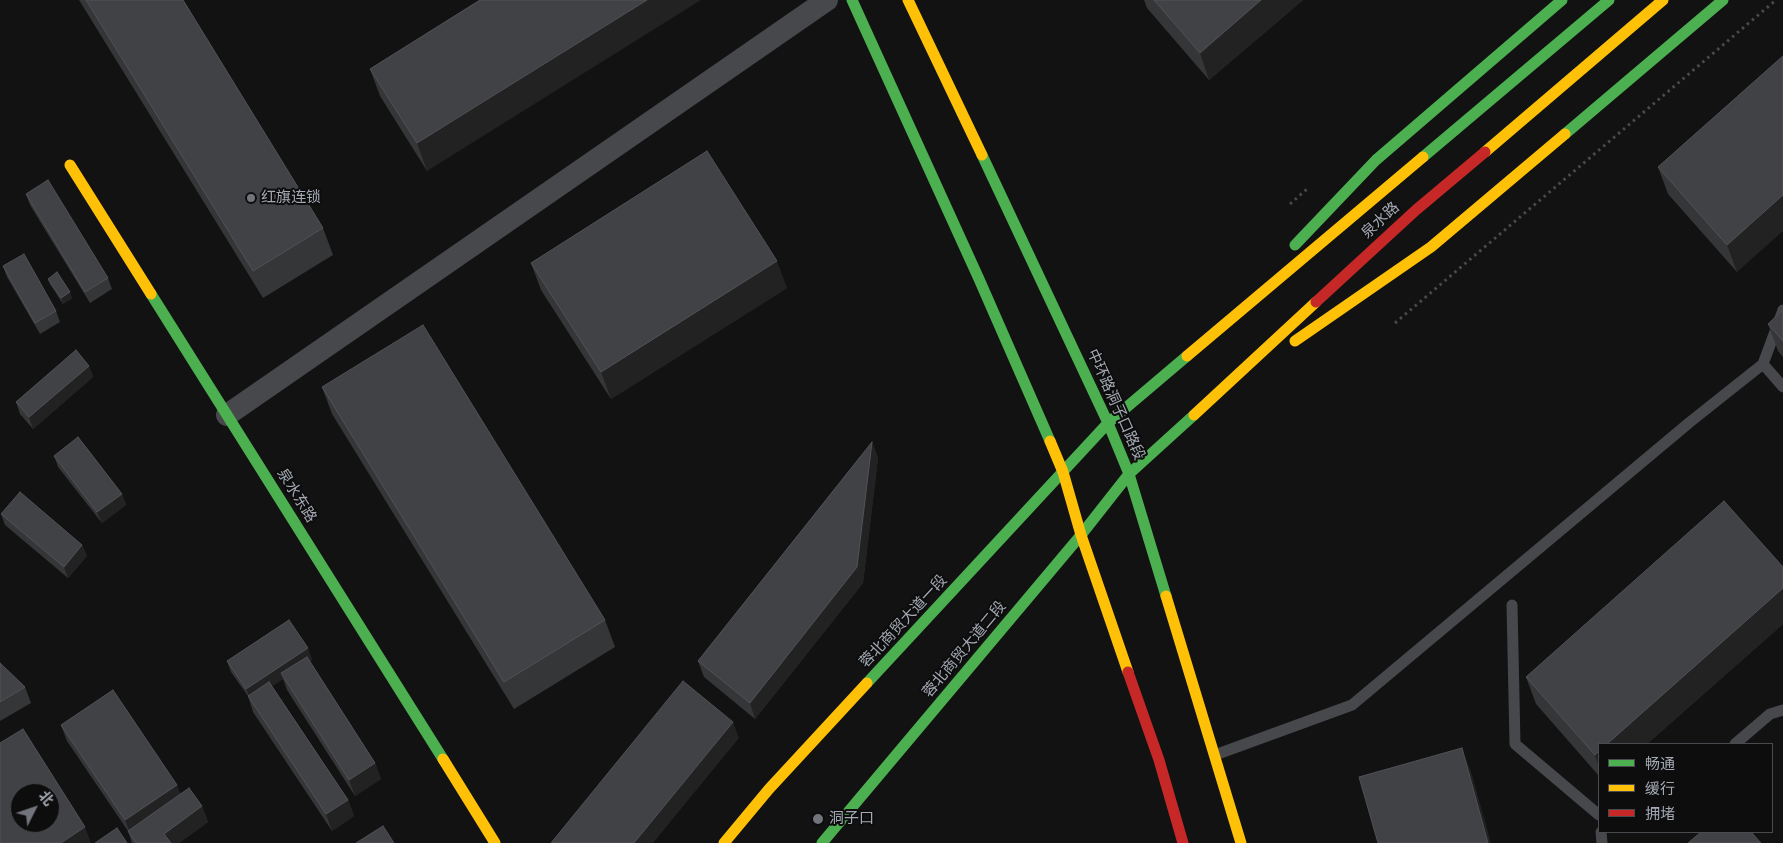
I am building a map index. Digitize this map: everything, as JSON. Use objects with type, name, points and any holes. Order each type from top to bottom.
[{"type":"main road","points":[[852,0],[979,279],[1063,472],[1081,535],[1159,760],[1183,843]]},
{"type":"main road","name":"中环路洞子口路段","points":[[908,0],[1108,424],[1129,474],[1241,843]]},
{"type":"main road","points":[[1287,254],[1376,160],[1562,0]]},
{"type":"main road","points":[[1197,348],[1609,0]]},
{"type":"main road","name":"泉水路","points":[[1129,474],[1416,210],[1663,0]]},
{"type":"main road","points":[[1221,391],[1432,247],[1723,0]]},
{"type":"main road","name":"泉水东路","points":[[70,165],[495,843]]},
{"type":"main road","points":[[1197,348],[1273,268]]},
{"type":"main road","name":"蓉北商贸大道一段","points":[[724,843],[769,789],[1108,424],[1197,348]]},
{"type":"main road","name":"蓉北商贸大道二段","points":[[822,843],[1081,535],[1129,474]]},
{"type":"street","points":[[227,415],[828,0]]},
{"type":"lane","points":[[1215,755],[1352,705],[1690,422],[1763,364],[1783,310]]},
{"type":"lane","points":[[1763,364],[1783,387]]},
{"type":"lane","points":[[1512,605],[1515,744],[1598,814]]},
{"type":"lane","points":[[1736,743],[1770,714],[1783,710]]},
{"type":"path","points":[[1395,323],[1776,0]]},
{"type":"building","points":[[86,0],[183,0],[323,228],[253,271]]},
{"type":"building","points":[[480,0],[647,0],[417,143],[370,69]]},
{"type":"building","points":[[1154,0],[1261,0],[1200,53]]},
{"type":"building","points":[[1783,56],[1783,195],[1727,245],[1658,167]]},
{"type":"building","points":[[707,151],[777,261],[601,372],[531,263]]},
{"type":"building","points":[[48,180],[108,278],[85,292],[26,194]]},
{"type":"building","points":[[24,254],[56,311],[35,323],[3,266]]},
{"type":"building","points":[[57,272],[70,292],[61,298],[48,279]]},
{"type":"building","points":[[1783,310],[1783,341],[1768,324]]},
{"type":"building","points":[[423,325],[605,620],[504,682],[322,387]]},
{"type":"building","points":[[76,350],[89,366],[29,417],[16,402]]},
{"type":"building","points":[[78,437],[122,494],[97,512],[54,456]]},
{"type":"building","points":[[872,442],[857,567],[750,703],[698,661]]},
{"type":"building","points":[[20,492],[82,545],[64,567],[1,514]]},
{"type":"building","points":[[1724,501],[1783,567],[1783,588],[1608,743],[1598,743],[1598,752],[1595,755],[1526,677]]},
{"type":"building","points":[[289,620],[308,648],[246,689],[227,661]]},
{"type":"building","points":[[307,657],[375,763],[349,780],[281,673]]},
{"type":"building","points":[[0,663],[25,687],[0,702]]},
{"type":"building","points":[[683,681],[733,722],[634,843],[551,843]]},
{"type":"building","points":[[269,682],[348,800],[326,814],[248,696]]},
{"type":"building","points":[[113,690],[177,785],[125,820],[61,725]]},
{"type":"building","points":[[23,729],[57,783],[10,783],[10,833],[60,833],[60,787],[85,827],[61,843],[0,843],[0,743]]},
{"type":"building","points":[[1462,748],[1488,843],[1378,843],[1359,777]]},
{"type":"building","points":[[189,788],[202,806],[164,834],[171,843],[136,843],[128,831]]},
{"type":"building","points":[[383,826],[394,843],[356,843]]},
{"type":"building","points":[[117,828],[127,843],[95,843]]},
{"type":"building","points":[[1700,833],[1752,833],[1761,843],[1688,843]]},
{"type":"traffic: fast","points":[[852,0],[979,279],[1050,441]]},
{"type":"traffic: fast","points":[[1295,245],[1376,160],[1562,0]]},
{"type":"traffic: fast","points":[[1423,157],[1609,0]]},
{"type":"traffic: fast","points":[[1565,134],[1723,0]]},
{"type":"traffic: fast","points":[[982,155],[1108,423],[1129,474],[1166,596]]},
{"type":"traffic: fast","points":[[151,294],[443,759]]},
{"type":"traffic: fast","points":[[867,683],[1108,423],[1187,356]]},
{"type":"traffic: fast","points":[[822,843],[1081,535],[1129,474],[1194,415]]},
{"type":"traffic: slow","points":[[908,0],[982,155]]},
{"type":"traffic: slow","points":[[1485,152],[1663,0]]},
{"type":"traffic: slow","points":[[1295,341],[1431,247],[1565,134]]},
{"type":"traffic: slow","points":[[1187,356],[1423,157]]},
{"type":"traffic: slow","points":[[70,165],[151,294]]},
{"type":"traffic: slow","points":[[1194,415],[1316,302]]},
{"type":"traffic: slow","points":[[1050,441],[1063,472],[1081,535],[1128,672]]},
{"type":"traffic: slow","points":[[1166,596],[1241,843]]},
{"type":"traffic: slow","points":[[724,843],[769,789],[867,683]]},
{"type":"traffic: slow","points":[[443,759],[495,843]]},
{"type":"traffic: jam","points":[[1316,302],[1416,210],[1485,152]]},
{"type":"traffic: jam","points":[[1128,672],[1159,760],[1183,843]]},
{"type":"place","name":"红旗连锁","points":[[251,198]]},
{"type":"place","name":"洞子口","points":[[818,819]]}]
